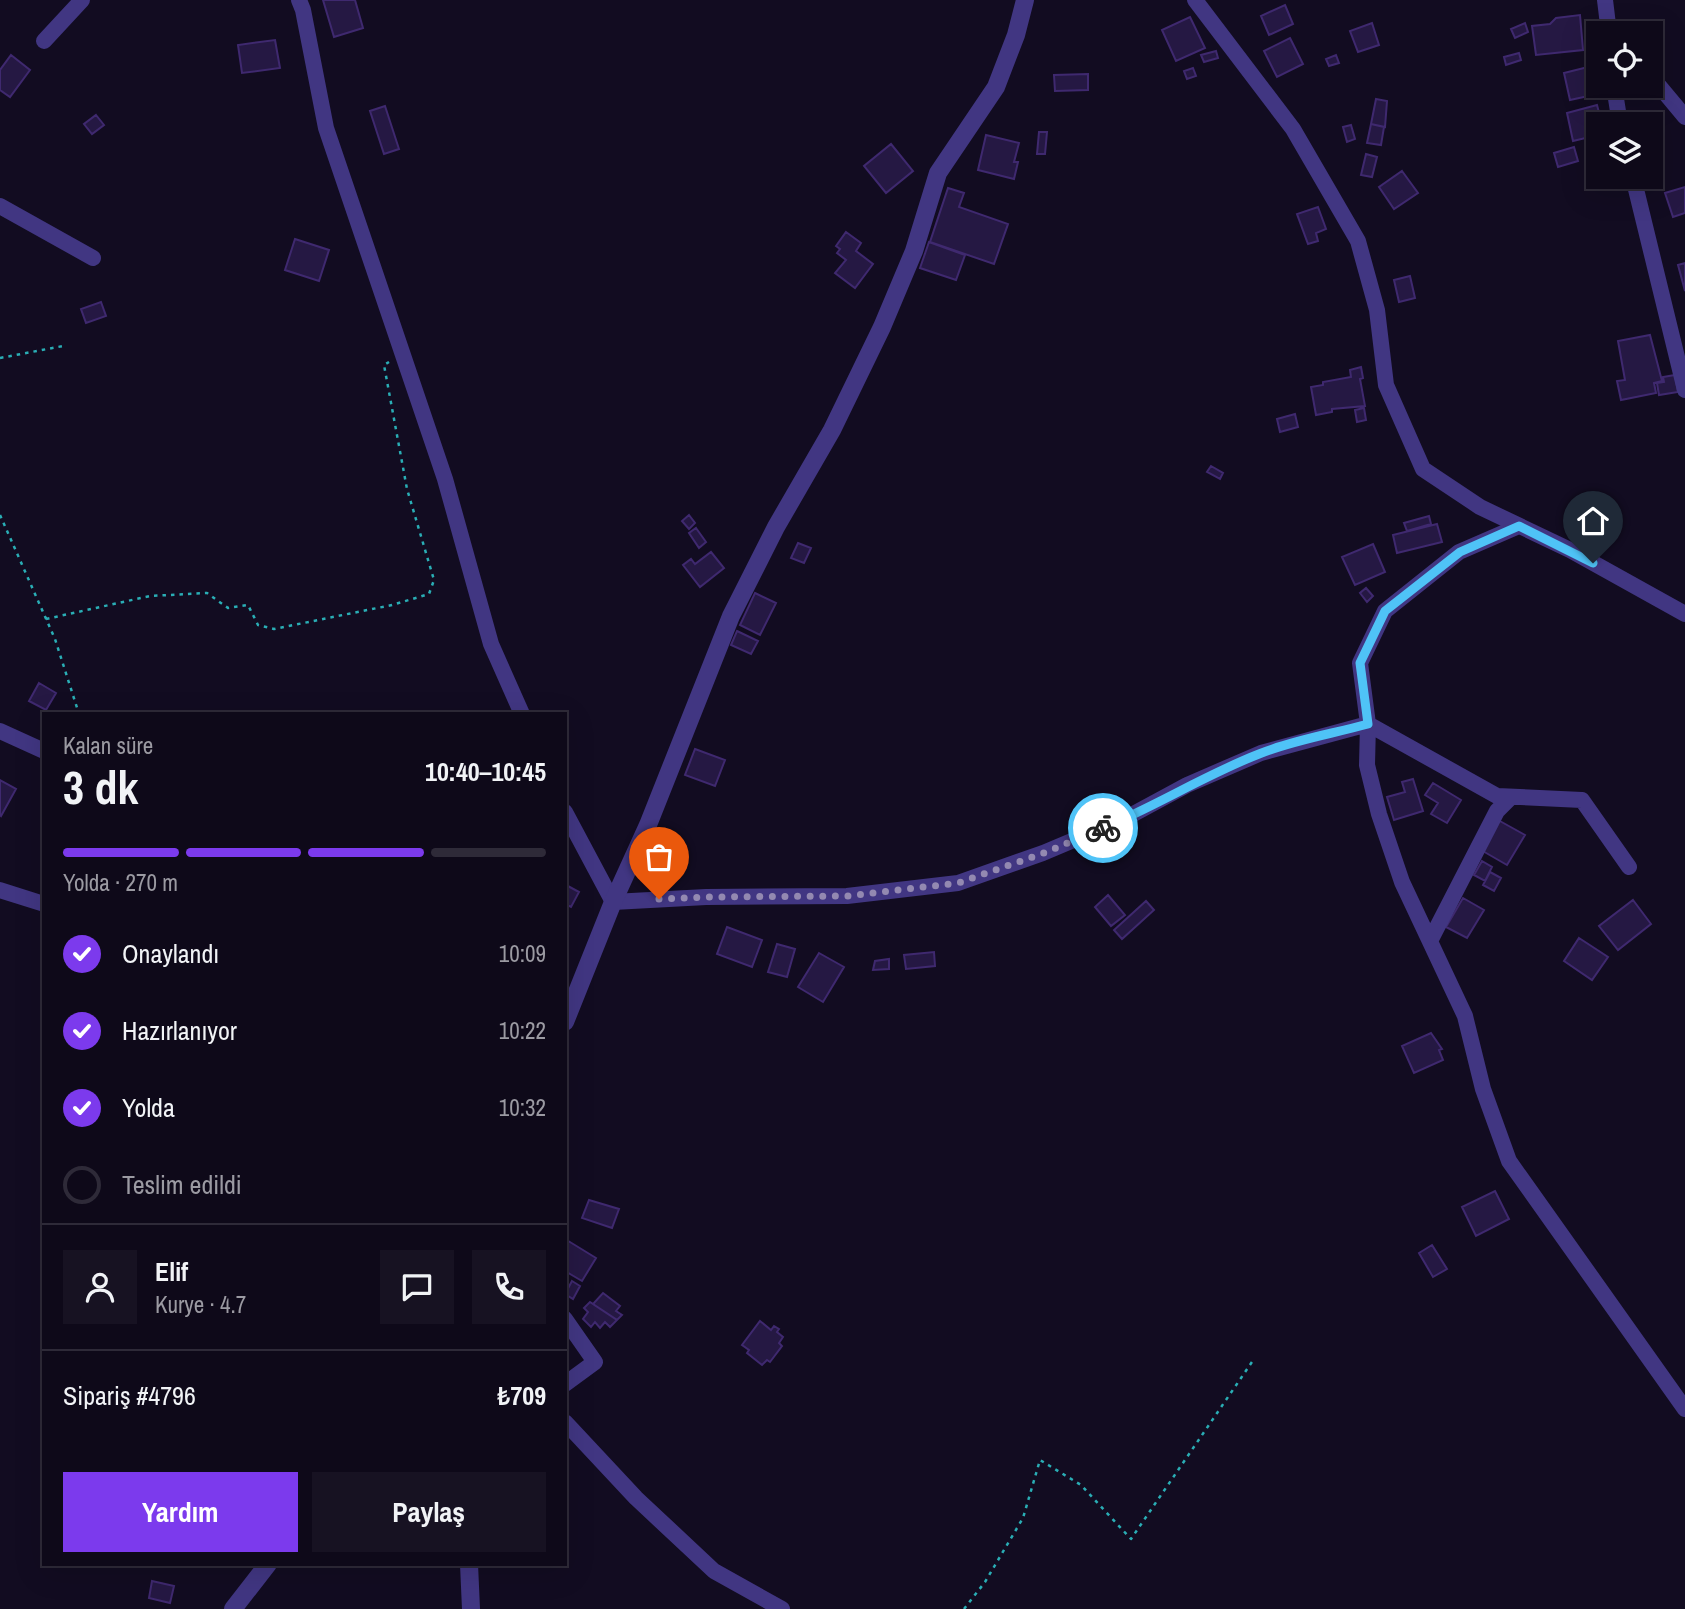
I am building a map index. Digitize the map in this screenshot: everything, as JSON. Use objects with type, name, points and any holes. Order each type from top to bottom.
[{"type":"street","points":[[44,41],[82,0]]},
{"type":"street","points":[[299,0],[326,128],[445,479],[491,644],[521,712]]},
{"type":"street","points":[[567,1017],[613,902],[648,825],[731,616],[776,527],[832,430],[882,327],[914,251],[938,173],[996,87],[1016,35],[1025,0]]},
{"type":"street","points":[[1195,0],[1293,129],[1357,241],[1377,310],[1386,384],[1423,469],[1480,507],[1570,551],[1685,614]]},
{"type":"street","points":[[1605,0],[1608,21]]},
{"type":"street","points":[[1663,91],[1685,117]]},
{"type":"street","points":[[1636,189],[1685,390]]},
{"type":"street","points":[[0,206],[93,258]]},
{"type":"street","points":[[1519,526],[1460,552],[1385,611],[1360,663],[1368,724],[1367,765],[1379,814],[1402,882],[1465,1016],[1483,1088],[1509,1161],[1685,1409]]},
{"type":"street","points":[[613,902],[706,897],[847,896],[958,883],[1044,853],[1126,818],[1188,785],[1261,753],[1368,724],[1497,796],[1582,800],[1629,867]]},
{"type":"street","points":[[0,731],[42,750]]},
{"type":"street","points":[[1430,941],[1497,811],[1511,797]]},
{"type":"street","points":[[567,816],[613,902]]},
{"type":"street","points":[[0,890],[42,903]]},
{"type":"street","points":[[567,1322],[595,1362],[567,1383]]},
{"type":"street","points":[[567,1424],[636,1498],[715,1572],[782,1609]]},
{"type":"street","points":[[233,1609],[266,1566]]},
{"type":"street","points":[[469,1566],[471,1609]]},
{"type":"path","points":[[0,358],[63,346]]},
{"type":"path","points":[[46,619],[150,596],[207,593],[228,608],[248,605],[258,625],[274,629],[392,605],[429,594],[434,580],[407,489],[384,365],[403,351]]},
{"type":"path","points":[[0,515],[55,639],[78,712]]},
{"type":"path","points":[[964,1609],[985,1582],[1023,1518],[1040,1460],[1081,1485],[1131,1539],[1254,1359]]},
{"type":"building","points":[[323,0],[355,0],[363,28],[334,37]]},
{"type":"building","points":[[1285,5],[1293,24],[1269,35],[1261,16]]},
{"type":"building","points":[[1580,15],[1583,50],[1536,55],[1532,26],[1550,24],[1556,18]]},
{"type":"building","points":[[1190,17],[1205,48],[1176,61],[1162,30]]},
{"type":"building","points":[[1372,23],[1379,45],[1358,52],[1350,31]]},
{"type":"building","points":[[1525,23],[1528,32],[1515,38],[1511,29]]},
{"type":"building","points":[[1290,38],[1303,64],[1277,77],[1264,51]]},
{"type":"building","points":[[275,40],[280,68],[242,73],[238,45]]},
{"type":"building","points":[[1216,51],[1218,58],[1204,62],[1201,55]]},
{"type":"building","points":[[1519,53],[1521,60],[1506,65],[1504,57]]},
{"type":"building","points":[[11,55],[30,70],[10,97],[0,90],[0,70]]},
{"type":"building","points":[[1336,55],[1339,63],[1329,66],[1326,59]]},
{"type":"building","points":[[1193,68],[1196,76],[1187,79],[1184,71]]},
{"type":"building","points":[[1586,68],[1586,97],[1570,100],[1564,73]]},
{"type":"building","points":[[1088,74],[1088,90],[1055,91],[1054,75]]},
{"type":"building","points":[[1376,99],[1387,101],[1385,127],[1371,124]]},
{"type":"building","points":[[1597,105],[1599,112],[1586,112],[1586,138],[1573,141],[1567,113]]},
{"type":"building","points":[[385,106],[399,149],[384,154],[370,111]]},
{"type":"building","points":[[96,115],[104,125],[92,134],[84,124]]},
{"type":"building","points":[[1371,124],[1384,127],[1381,145],[1367,143]]},
{"type":"building","points":[[1351,125],[1355,139],[1347,142],[1343,127]]},
{"type":"building","points":[[1039,132],[1047,132],[1045,154],[1037,154]]},
{"type":"building","points":[[986,135],[1019,143],[1014,162],[1018,162],[1014,179],[978,170]]},
{"type":"building","points":[[891,144],[913,171],[886,193],[864,166]]},
{"type":"building","points":[[1574,147],[1578,161],[1558,167],[1554,153]]},
{"type":"building","points":[[1366,154],[1377,157],[1372,177],[1361,175]]},
{"type":"building","points":[[1402,171],[1418,193],[1394,209],[1379,187]]},
{"type":"building","points":[[1685,187],[1685,213],[1673,217],[1665,193]]},
{"type":"building","points":[[948,188],[964,193],[959,207],[1008,224],[994,264],[930,242]]},
{"type":"building","points":[[1318,207],[1326,229],[1316,233],[1318,241],[1308,244],[1297,214]]},
{"type":"building","points":[[846,232],[861,243],[856,251],[873,264],[855,288],[835,273],[846,260],[837,253],[840,249],[836,246]]},
{"type":"building","points":[[295,239],[329,250],[319,281],[285,270]]},
{"type":"building","points":[[929,242],[965,255],[956,280],[920,268]]},
{"type":"building","points":[[1685,263],[1685,291],[1678,265]]},
{"type":"building","points":[[1410,276],[1415,298],[1399,302],[1394,280]]},
{"type":"building","points":[[101,302],[106,316],[86,323],[81,309]]},
{"type":"building","points":[[1650,335],[1662,381],[1654,383],[1656,393],[1621,400],[1617,381],[1625,380],[1618,341]]},
{"type":"building","points":[[1361,367],[1363,378],[1360,379],[1365,406],[1332,409],[1332,412],[1316,415],[1311,387],[1351,377],[1350,370]]},
{"type":"building","points":[[1675,375],[1678,392],[1659,395],[1657,383],[1664,382],[1663,377]]},
{"type":"building","points":[[1364,408],[1366,420],[1357,422],[1355,410]]},
{"type":"building","points":[[1295,414],[1298,427],[1280,432],[1277,419]]},
{"type":"building","points":[[1211,466],[1223,473],[1220,479],[1207,472]]},
{"type":"building","points":[[689,515],[695,523],[689,529],[682,521]]},
{"type":"building","points":[[1429,516],[1431,524],[1407,531],[1404,523]]},
{"type":"building","points":[[1437,524],[1442,542],[1397,553],[1393,535]]},
{"type":"building","points":[[696,528],[706,542],[699,548],[689,533]]},
{"type":"building","points":[[798,543],[811,548],[804,563],[791,558]]},
{"type":"building","points":[[1373,544],[1385,572],[1355,585],[1342,557]]},
{"type":"building","points":[[711,552],[724,568],[700,587],[683,565],[691,559],[695,564]]},
{"type":"building","points":[[1366,588],[1373,596],[1367,602],[1360,593]]},
{"type":"building","points":[[755,593],[776,603],[760,635],[740,625]]},
{"type":"building","points":[[737,631],[758,641],[751,654],[731,645]]},
{"type":"building","points":[[39,683],[56,693],[46,710],[29,701]]},
{"type":"building","points":[[695,749],[725,760],[715,786],[685,775]]},
{"type":"building","points":[[1413,779],[1423,811],[1394,820],[1387,797],[1405,792],[1402,782]]},
{"type":"building","points":[[0,780],[16,789],[1,816],[0,815]]},
{"type":"building","points":[[1433,783],[1461,800],[1447,823],[1431,814],[1438,803],[1425,795]]},
{"type":"building","points":[[1498,820],[1525,835],[1507,865],[1481,850]]},
{"type":"building","points":[[1482,861],[1492,867],[1485,881],[1474,875]]},
{"type":"building","points":[[1490,872],[1501,878],[1494,891],[1483,885]]},
{"type":"building","points":[[567,886],[579,892],[571,907],[567,905]]},
{"type":"building","points":[[1108,895],[1125,915],[1111,926],[1095,907]]},
{"type":"building","points":[[1463,898],[1484,910],[1467,938],[1446,927]]},
{"type":"building","points":[[1633,900],[1651,924],[1618,950],[1599,926]]},
{"type":"building","points":[[1146,901],[1154,910],[1122,939],[1114,930]]},
{"type":"building","points":[[727,927],[762,940],[752,967],[717,954]]},
{"type":"building","points":[[1579,938],[1608,957],[1592,980],[1564,961]]},
{"type":"building","points":[[777,944],[795,949],[787,977],[768,972]]},
{"type":"building","points":[[934,952],[935,966],[906,969],[904,955]]},
{"type":"building","points":[[819,953],[844,967],[823,1002],[798,987]]},
{"type":"building","points":[[889,959],[889,969],[873,970],[875,961]]},
{"type":"building","points":[[1431,1033],[1442,1049],[1439,1050],[1443,1060],[1414,1073],[1402,1046]]},
{"type":"building","points":[[1495,1191],[1509,1219],[1476,1236],[1462,1207]]},
{"type":"building","points":[[589,1200],[619,1209],[612,1228],[582,1218]]},
{"type":"building","points":[[567,1240],[596,1258],[582,1281],[567,1272]]},
{"type":"building","points":[[1432,1245],[1447,1269],[1433,1277],[1419,1253]]},
{"type":"building","points":[[572,1281],[580,1286],[573,1299],[567,1295]]},
{"type":"building","points":[[603,1293],[620,1306],[616,1311],[622,1315],[617,1320],[593,1304]]},
{"type":"building","points":[[590,1302],[617,1320],[610,1327],[605,1322],[600,1328],[595,1322],[591,1327],[583,1319],[588,1312],[584,1308]]},
{"type":"building","points":[[760,1321],[771,1330],[774,1326],[779,1329],[777,1332],[783,1337],[779,1343],[782,1346],[770,1362],[767,1360],[762,1365],[747,1353],[749,1350],[742,1345]]},
{"type":"building","points":[[152,1581],[174,1586],[170,1603],[149,1598]]},
{"type":"way so far","points":[[659,899],[847,896],[958,883],[1044,853],[1103,828]]},
{"type":"route","points":[[1103,828],[1188,785],[1261,753],[1368,724],[1360,663],[1385,611],[1460,552],[1519,526],[1593,563]]}]
